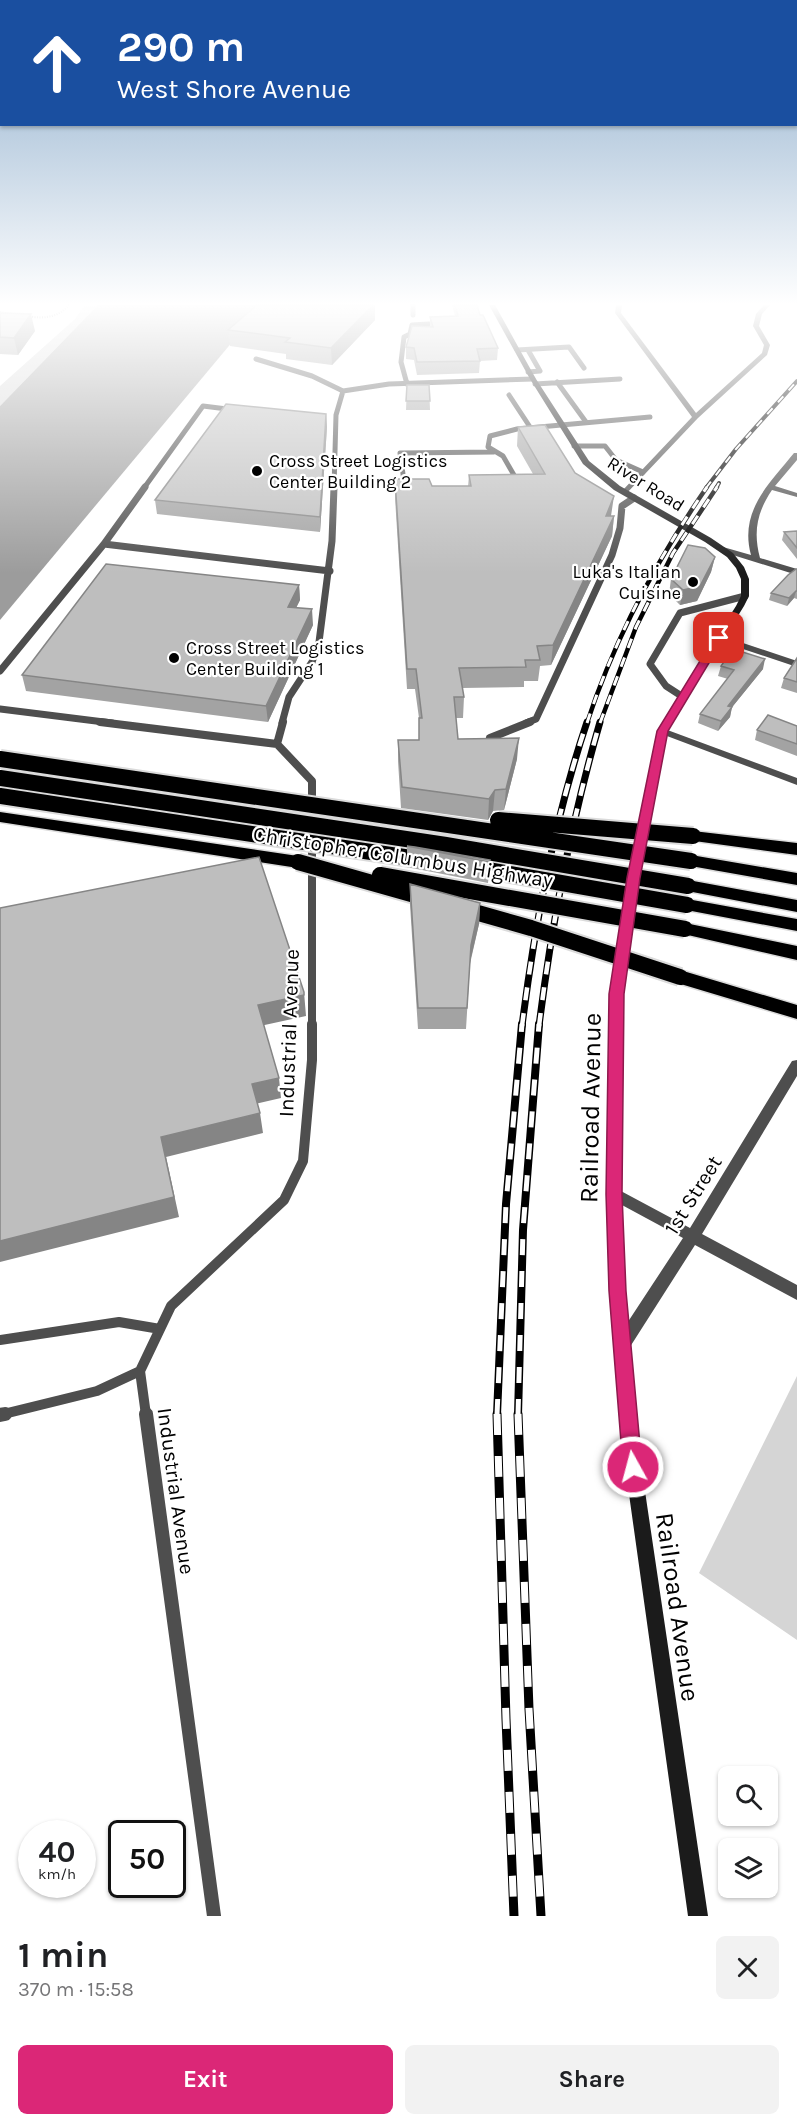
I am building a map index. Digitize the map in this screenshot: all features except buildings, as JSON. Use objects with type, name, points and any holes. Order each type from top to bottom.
[{"type":"highway","name":"Christopher Columbus Highway","points":[[0,759],[691,861],[797,879]]},
{"type":"highway","name":"Christopher Columbus Highway","points":[[0,778],[458,847],[797,906]]},
{"type":"highway","name":"Christopher Columbus Highway","points":[[0,796],[416,858],[797,926]]},
{"type":"highway","points":[[329,807],[693,836],[797,849]]},
{"type":"highway","name":"Christopher Columbus Highway","points":[[0,816],[556,905],[797,953]]},
{"type":"highway","points":[[298,862],[523,925],[680,977],[797,1012]]},
{"type":"main road","name":"River Road","points":[[542,394],[574,446],[600,475],[625,493],[723,549],[743,573],[747,585],[745,596]]},
{"type":"main road","points":[[662,731],[745,596]]},
{"type":"main road","name":"Railroad Avenue","points":[[662,731],[634,878],[616,994],[614,1194],[630,1444],[698,1916]]},
{"type":"street","points":[[679,394],[696,417]]},
{"type":"street","points":[[625,493],[696,417],[721,394]]},
{"type":"street","points":[[756,559],[751,544],[753,516],[760,499],[797,455]]},
{"type":"street","points":[[770,487],[797,495]]},
{"type":"street","points":[[723,549],[797,572]]},
{"type":"street","points":[[719,638],[797,664]]},
{"type":"street","points":[[662,731],[797,782]]},
{"type":"street","name":"1st Street","points":[[622,1346],[797,1065]]},
{"type":"street","points":[[614,1194],[797,1293]]},
{"type":"lane","points":[[0,709],[277,744],[288,697],[312,662],[319,642],[330,571],[332,415],[341,394]]},
{"type":"lane","points":[[566,394],[586,422]]},
{"type":"lane","points":[[509,395],[530,427]]},
{"type":"lane","points":[[0,671],[104,544],[203,406],[245,411]]},
{"type":"lane","points":[[513,485],[518,482],[503,456],[488,447],[490,436],[501,431],[530,427],[650,417]]},
{"type":"lane","points":[[574,446],[605,446],[616,460],[643,472]]},
{"type":"lane","points":[[409,491],[404,487],[400,453],[494,452]]},
{"type":"lane","points":[[490,738],[536,719],[612,555],[620,528],[622,506],[634,498]]},
{"type":"lane","points":[[104,544],[330,571]]},
{"type":"lane","points":[[683,697],[666,686],[650,664],[680,613],[745,596]]},
{"type":"lane","name":"Industrial Avenue","points":[[214,1916],[140,1371],[171,1306],[284,1200],[303,1161],[312,1060],[312,782],[277,744]]},
{"type":"lane","points":[[0,1340],[119,1322],[160,1329]]},
{"type":"lane","points":[[0,1415],[97,1391],[140,1371]]},
{"type":"shaded area","points":[[0,394],[11,394],[0,406]]},
{"type":"shaded area","points":[[11,394],[188,394],[0,620],[0,406]]},
{"type":"shaded area","points":[[797,1376],[797,1640],[699,1573]]},
{"type":"railway","points":[[706,488],[736,449],[785,394]]},
{"type":"railway","points":[[716,488],[719,483]]},
{"type":"railway","points":[[587,723],[610,660],[638,600],[707,487]]},
{"type":"railway","points":[[600,723],[636,627],[673,553],[717,487]]},
{"type":"railway","points":[[522,1026],[533,949],[555,834],[587,722]]},
{"type":"railway","points":[[539,1026],[564,872],[580,797],[600,722]]},
{"type":"railway","points":[[497,1415],[506,1204],[522,1024]]},
{"type":"railway","points":[[518,1414],[523,1230],[539,1024]]},
{"type":"railway","points":[[518,1414],[529,1709],[541,1916]]},
{"type":"railway","points":[[497,1415],[514,1916]]},
{"type":"place","name":"Cross Street Logistics Center Building 2","points":[[257,471]]},
{"type":"place","name":"Luka's Italian Cuisine","points":[[693,582]]},
{"type":"place","name":"Cross Street Logistics Center Building 1","points":[[174,658]]},
{"type":"route","points":[[633,1467],[617,1291],[613,1162],[617,1053],[616,994],[634,878],[662,731],[719,638]]}]
